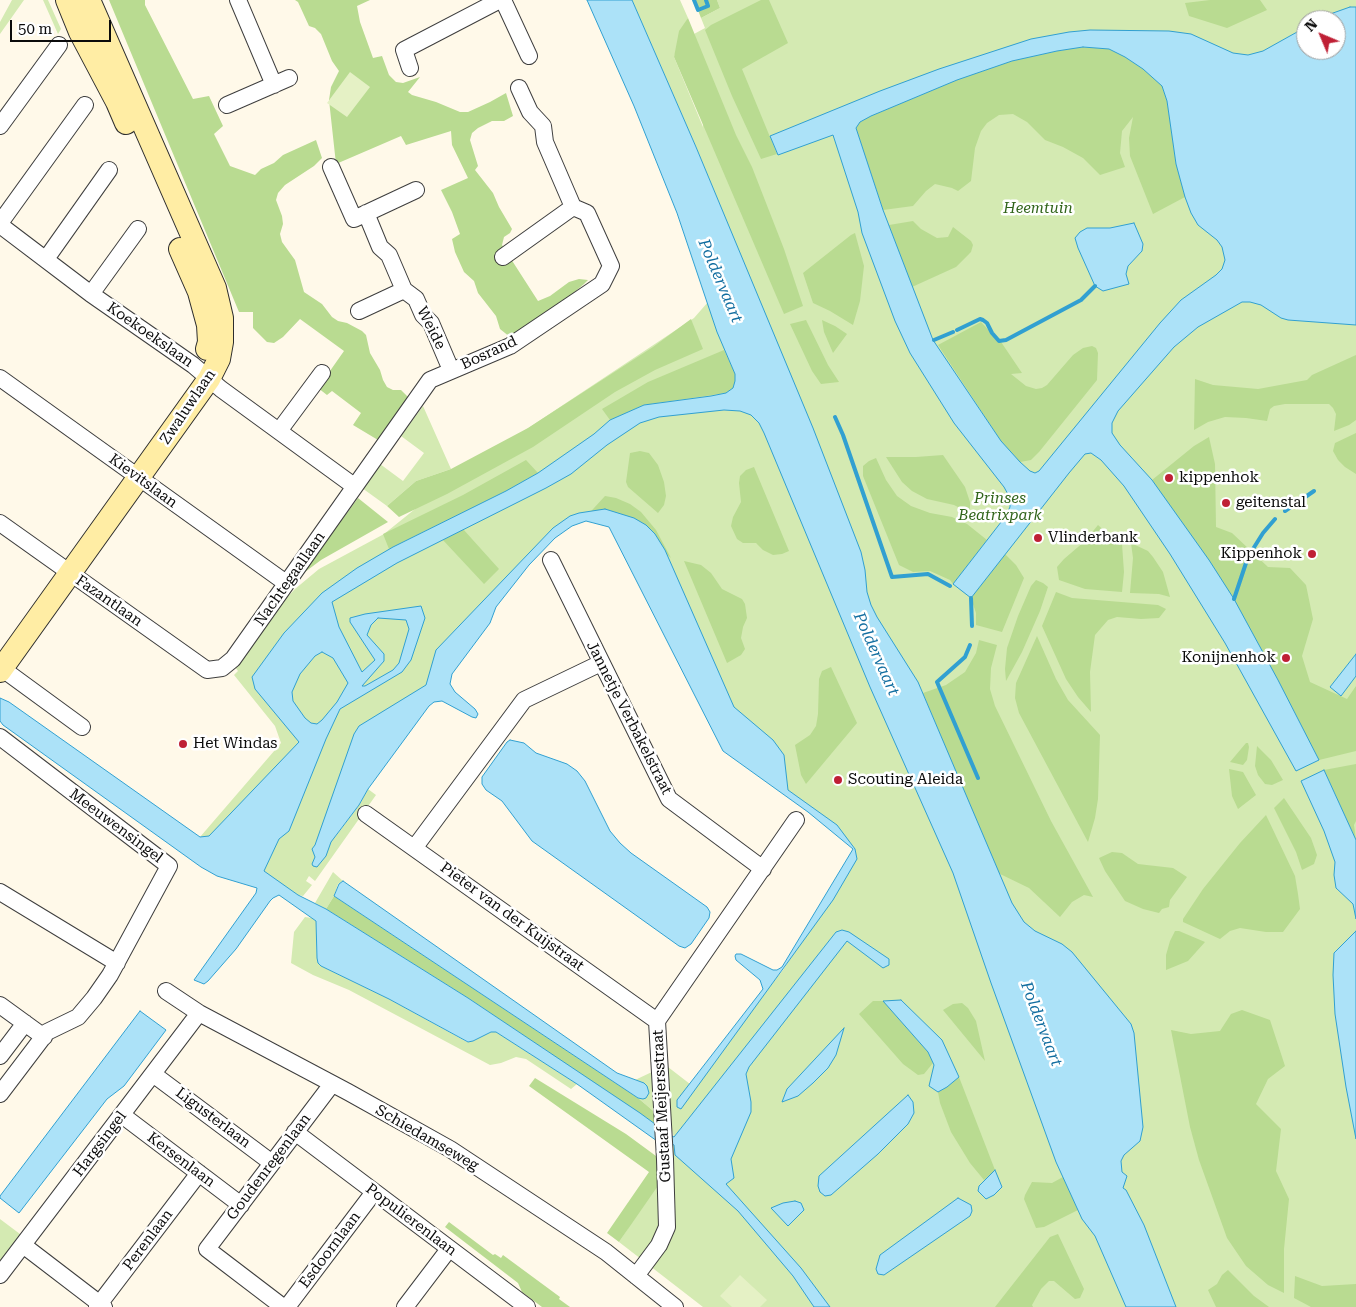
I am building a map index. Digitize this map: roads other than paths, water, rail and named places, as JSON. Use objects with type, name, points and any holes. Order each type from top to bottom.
[{"type":"main road","name":"Zwaluwlaan","points":[[66,0],[80,32],[117,102],[199,292],[208,325],[209,342],[205,375]]},
{"type":"main road","name":"Zwaluwlaan","points":[[1,663],[133,475],[205,375],[219,359],[222,342],[222,318],[215,288],[89,0]]},
{"type":"street","points":[[238,0],[274,85]]},
{"type":"street","points":[[410,68],[404,50],[502,0],[529,56]]},
{"type":"street","points":[[0,126],[59,45]]},
{"type":"street","points":[[227,105],[289,78]]},
{"type":"street","name":"Bosrand","points":[[354,486],[430,380],[510,346],[602,284],[611,266],[587,213],[574,207],[545,142],[542,126],[530,112],[519,88]]},
{"type":"street","name":"Koekoekslaan","points":[[85,105],[0,224],[91,294],[205,375],[354,486]]},
{"type":"street","points":[[331,168],[354,219],[416,190]]},
{"type":"street","points":[[46,258],[109,170]]},
{"type":"street","points":[[503,258],[574,207]]},
{"type":"street","name":"Weide","points":[[366,214],[380,247],[389,255],[404,290],[416,299],[423,315],[431,323],[451,370]]},
{"type":"street","name":"Koekoekslaan","points":[[91,294],[138,229]]},
{"type":"street","points":[[359,311],[404,290]]},
{"type":"street","points":[[279,431],[322,373]]},
{"type":"street","name":"Kievitslaan","points":[[0,378],[286,583]]},
{"type":"street","name":"Nachtegaallaan","points":[[222,668],[233,659],[354,486]]},
{"type":"street","name":"Fazantlaan","points":[[0,523],[207,670],[222,668]]},
{"type":"street","name":"Jannetje Verbakelstraat","points":[[551,560],[669,799],[763,869]]},
{"type":"street","points":[[1,663],[82,727]]},
{"type":"street","points":[[415,848],[524,700],[601,664]]},
{"type":"street","name":"Meeuwensingel","points":[[0,737],[169,866],[117,963]]},
{"type":"street","name":"Pieter van der Kuijstraat","points":[[366,814],[657,1021]]},
{"type":"street","name":"Gustaaf Meijersstraat","points":[[636,1276],[659,1245],[667,1227],[657,1021],[796,820]]},
{"type":"street","points":[[0,892],[117,963],[94,998],[78,1017],[47,1032],[0,1094]]},
{"type":"street","name":"Schiedamseweg","points":[[166,991],[199,1013],[450,1149],[606,1252],[676,1307]]},
{"type":"street","points":[[0,1005],[44,1037]]},
{"type":"street","name":"Hargsingel","points":[[0,1275],[199,1013]]},
{"type":"street","points":[[0,1056],[25,1023]]},
{"type":"street","name":"Ligusterlaan","points":[[153,1074],[272,1163]]},
{"type":"street","name":"Goudenregenlaan","points":[[283,1307],[207,1250],[332,1084]]},
{"type":"street","name":"Kersenlaan","points":[[122,1115],[240,1205]]},
{"type":"street","name":"Populierenlaan","points":[[296,1132],[525,1306]]},
{"type":"street","name":"Perenlaan","points":[[100,1306],[199,1173]]},
{"type":"street","name":"Esdoornlaan","points":[[287,1307],[374,1192]]},
{"type":"street","points":[[23,1245],[100,1306]]},
{"type":"street","points":[[405,1307],[449,1249]]},
{"type":"water","name":"Poldervaart","points":[[587,0],[632,0],[696,147],[813,428],[861,552],[867,592],[871,605],[918,682],[1012,903],[1024,922],[1035,931],[1062,944],[1072,952],[1131,1024],[1134,1033],[1143,1127],[1140,1141],[1124,1155],[1121,1161],[1122,1172],[1127,1176],[1123,1188],[1126,1190],[1144,1225],[1176,1307],[1126,1307],[1095,1236],[1082,1219],[1056,1162],[953,873],[870,687],[764,433],[759,423],[751,415],[740,411],[724,410],[659,417],[640,423],[607,445],[571,474],[397,563],[332,602],[339,627],[362,672],[375,660],[350,622],[350,618],[421,606],[425,618],[411,660],[402,672],[340,709],[289,831],[279,839],[264,871],[298,895],[326,909],[468,998],[640,1113],[655,1124],[656,1128],[674,1137],[836,932],[842,930],[849,932],[889,959],[889,965],[883,968],[847,941],[749,1067],[746,1074],[751,1112],[731,1159],[734,1178],[726,1184],[801,1268],[830,1307],[814,1307],[793,1276],[738,1211],[675,1155],[674,1145],[656,1135],[657,1141],[577,1084],[496,1032],[491,1032],[468,1042],[389,999],[321,966],[317,958],[316,921],[279,895],[270,901],[236,949],[208,981],[204,984],[194,980],[256,893],[257,888],[217,876],[201,867],[0,721],[0,698],[9,702],[200,837],[209,836],[299,742],[255,689],[252,677],[284,633],[322,593],[357,568],[393,547],[538,473],[594,434],[610,420],[644,405],[711,396],[726,393],[733,388],[735,374],[717,332],[677,213],[634,106]],"holes":[[[378,618],[406,620],[409,629],[399,663],[393,670],[362,686],[384,661],[384,654],[367,635],[371,625]],[[322,652],[333,658],[348,683],[337,702],[317,724],[311,723],[305,718],[293,701],[292,692],[300,674],[315,656]]]},
{"type":"water","points":[[1356,7],[1356,325],[1288,320],[1281,318],[1261,305],[1242,302],[1198,327],[1174,347],[1118,411],[1112,423],[1112,433],[1120,445],[1152,480],[1209,560],[1234,599],[1319,760],[1296,771],[1225,643],[1170,554],[1124,486],[1101,460],[1091,453],[1085,454],[1069,473],[971,598],[953,584],[1005,517],[1010,507],[1010,498],[1004,487],[954,423],[910,353],[895,321],[862,233],[858,212],[833,135],[778,155],[770,136],[939,69],[1031,39],[1069,32],[1090,30],[1169,31],[1191,34],[1233,53],[1248,55],[1263,51],[1296,33],[1296,60],[1346,60],[1346,10],[1342,10]],"holes":[[[1083,47],[1109,49],[1143,69],[1162,86],[1167,101],[1176,164],[1185,197],[1198,225],[1217,240],[1222,247],[1225,260],[1222,269],[1216,275],[1181,300],[1160,323],[1039,471],[1035,473],[1020,462],[1001,441],[933,340],[883,210],[856,128],[860,122],[871,116],[957,80],[1012,61]]]},
{"type":"water","points":[[1134,223],[1143,244],[1142,251],[1128,266],[1126,274],[1129,284],[1103,291],[1095,286],[1075,238],[1087,228],[1110,228]]},
{"type":"water","points":[[605,509],[634,518],[646,525],[655,534],[665,550],[734,707],[773,740],[784,755],[788,790],[837,825],[855,849],[857,859],[833,900],[681,1109],[677,1107],[677,1100],[763,989],[760,980],[736,960],[736,954],[741,954],[773,970],[782,967],[853,849],[808,812],[723,751],[609,527],[586,521],[572,526],[555,538],[529,565],[496,607],[490,623],[452,674],[450,684],[455,692],[475,709],[478,714],[476,718],[442,701],[434,702],[429,706],[331,842],[326,856],[317,867],[312,864],[315,857],[312,849],[354,734],[359,726],[426,685],[436,650],[553,528],[570,516]]},
{"type":"water","points":[[1356,654],[1356,676],[1341,696],[1330,687]]},
{"type":"water","points":[[510,740],[524,743],[536,753],[567,764],[577,771],[585,781],[610,831],[620,843],[631,853],[707,907],[710,912],[709,918],[691,944],[685,948],[679,946],[532,841],[502,801],[486,790],[482,784],[482,777]]},
{"type":"water","points":[[1324,770],[1356,840],[1356,919],[1353,904],[1336,888],[1335,862],[1324,831],[1301,781]]},
{"type":"water","points":[[343,881],[617,1073],[644,1083],[649,1093],[646,1098],[638,1098],[334,896],[339,884]]},
{"type":"water","points":[[1356,931],[1356,1139],[1335,1014],[1333,975],[1334,953]]},
{"type":"water","points":[[901,1000],[942,1040],[959,1077],[938,1092],[929,1086],[934,1065],[928,1052],[883,1001]]},
{"type":"water","points":[[140,1011],[166,1030],[124,1086],[107,1099],[19,1213],[0,1196]]},
{"type":"water","points":[[844,1028],[836,1055],[828,1068],[798,1096],[782,1102],[787,1089]]},
{"type":"water","points":[[908,1095],[913,1102],[914,1113],[908,1124],[878,1154],[831,1195],[825,1196],[820,1192],[818,1186],[819,1176]]},
{"type":"water","points":[[995,1170],[1002,1187],[994,1195],[986,1199],[978,1191],[979,1186]]},
{"type":"water","points":[[958,1198],[971,1205],[972,1211],[970,1216],[884,1275],[878,1274],[876,1269],[880,1255]]},
{"type":"water","points":[[795,1201],[801,1203],[804,1210],[788,1226],[771,1208]]},
{"type":"waterway","points":[[694,0],[698,10],[708,6],[706,0]]},
{"type":"waterway","points":[[957,330],[980,319],[987,323],[999,341],[1006,340],[1081,300],[1095,286]]},
{"type":"waterway","points":[[934,340],[953,332]]},
{"type":"waterway","points":[[835,417],[892,577],[928,574],[950,586]]},
{"type":"waterway","points":[[1285,511],[1314,491]]},
{"type":"waterway","points":[[1234,599],[1248,557],[1263,533],[1275,519]]},
{"type":"waterway","points":[[971,598],[972,626]]},
{"type":"waterway","points":[[970,645],[965,657],[937,682],[978,778]]},
{"type":"place","name":"kippenhok","points":[[1169,478]]},
{"type":"place","name":"geitenstal","points":[[1226,503]]},
{"type":"place","name":"Vlinderbank","points":[[1038,538]]},
{"type":"place","name":"Kippenhok","points":[[1312,554]]},
{"type":"place","name":"Konijnenhok","points":[[1286,658]]},
{"type":"place","name":"Het Windas","points":[[183,744]]},
{"type":"place","name":"Scouting Aleida","points":[[838,780]]},
{"type":"park label","name":"Heemtuin","points":[[1038,209]]},
{"type":"park label","name":"Prinses Beatrixpark","points":[[1000,508]]}]
